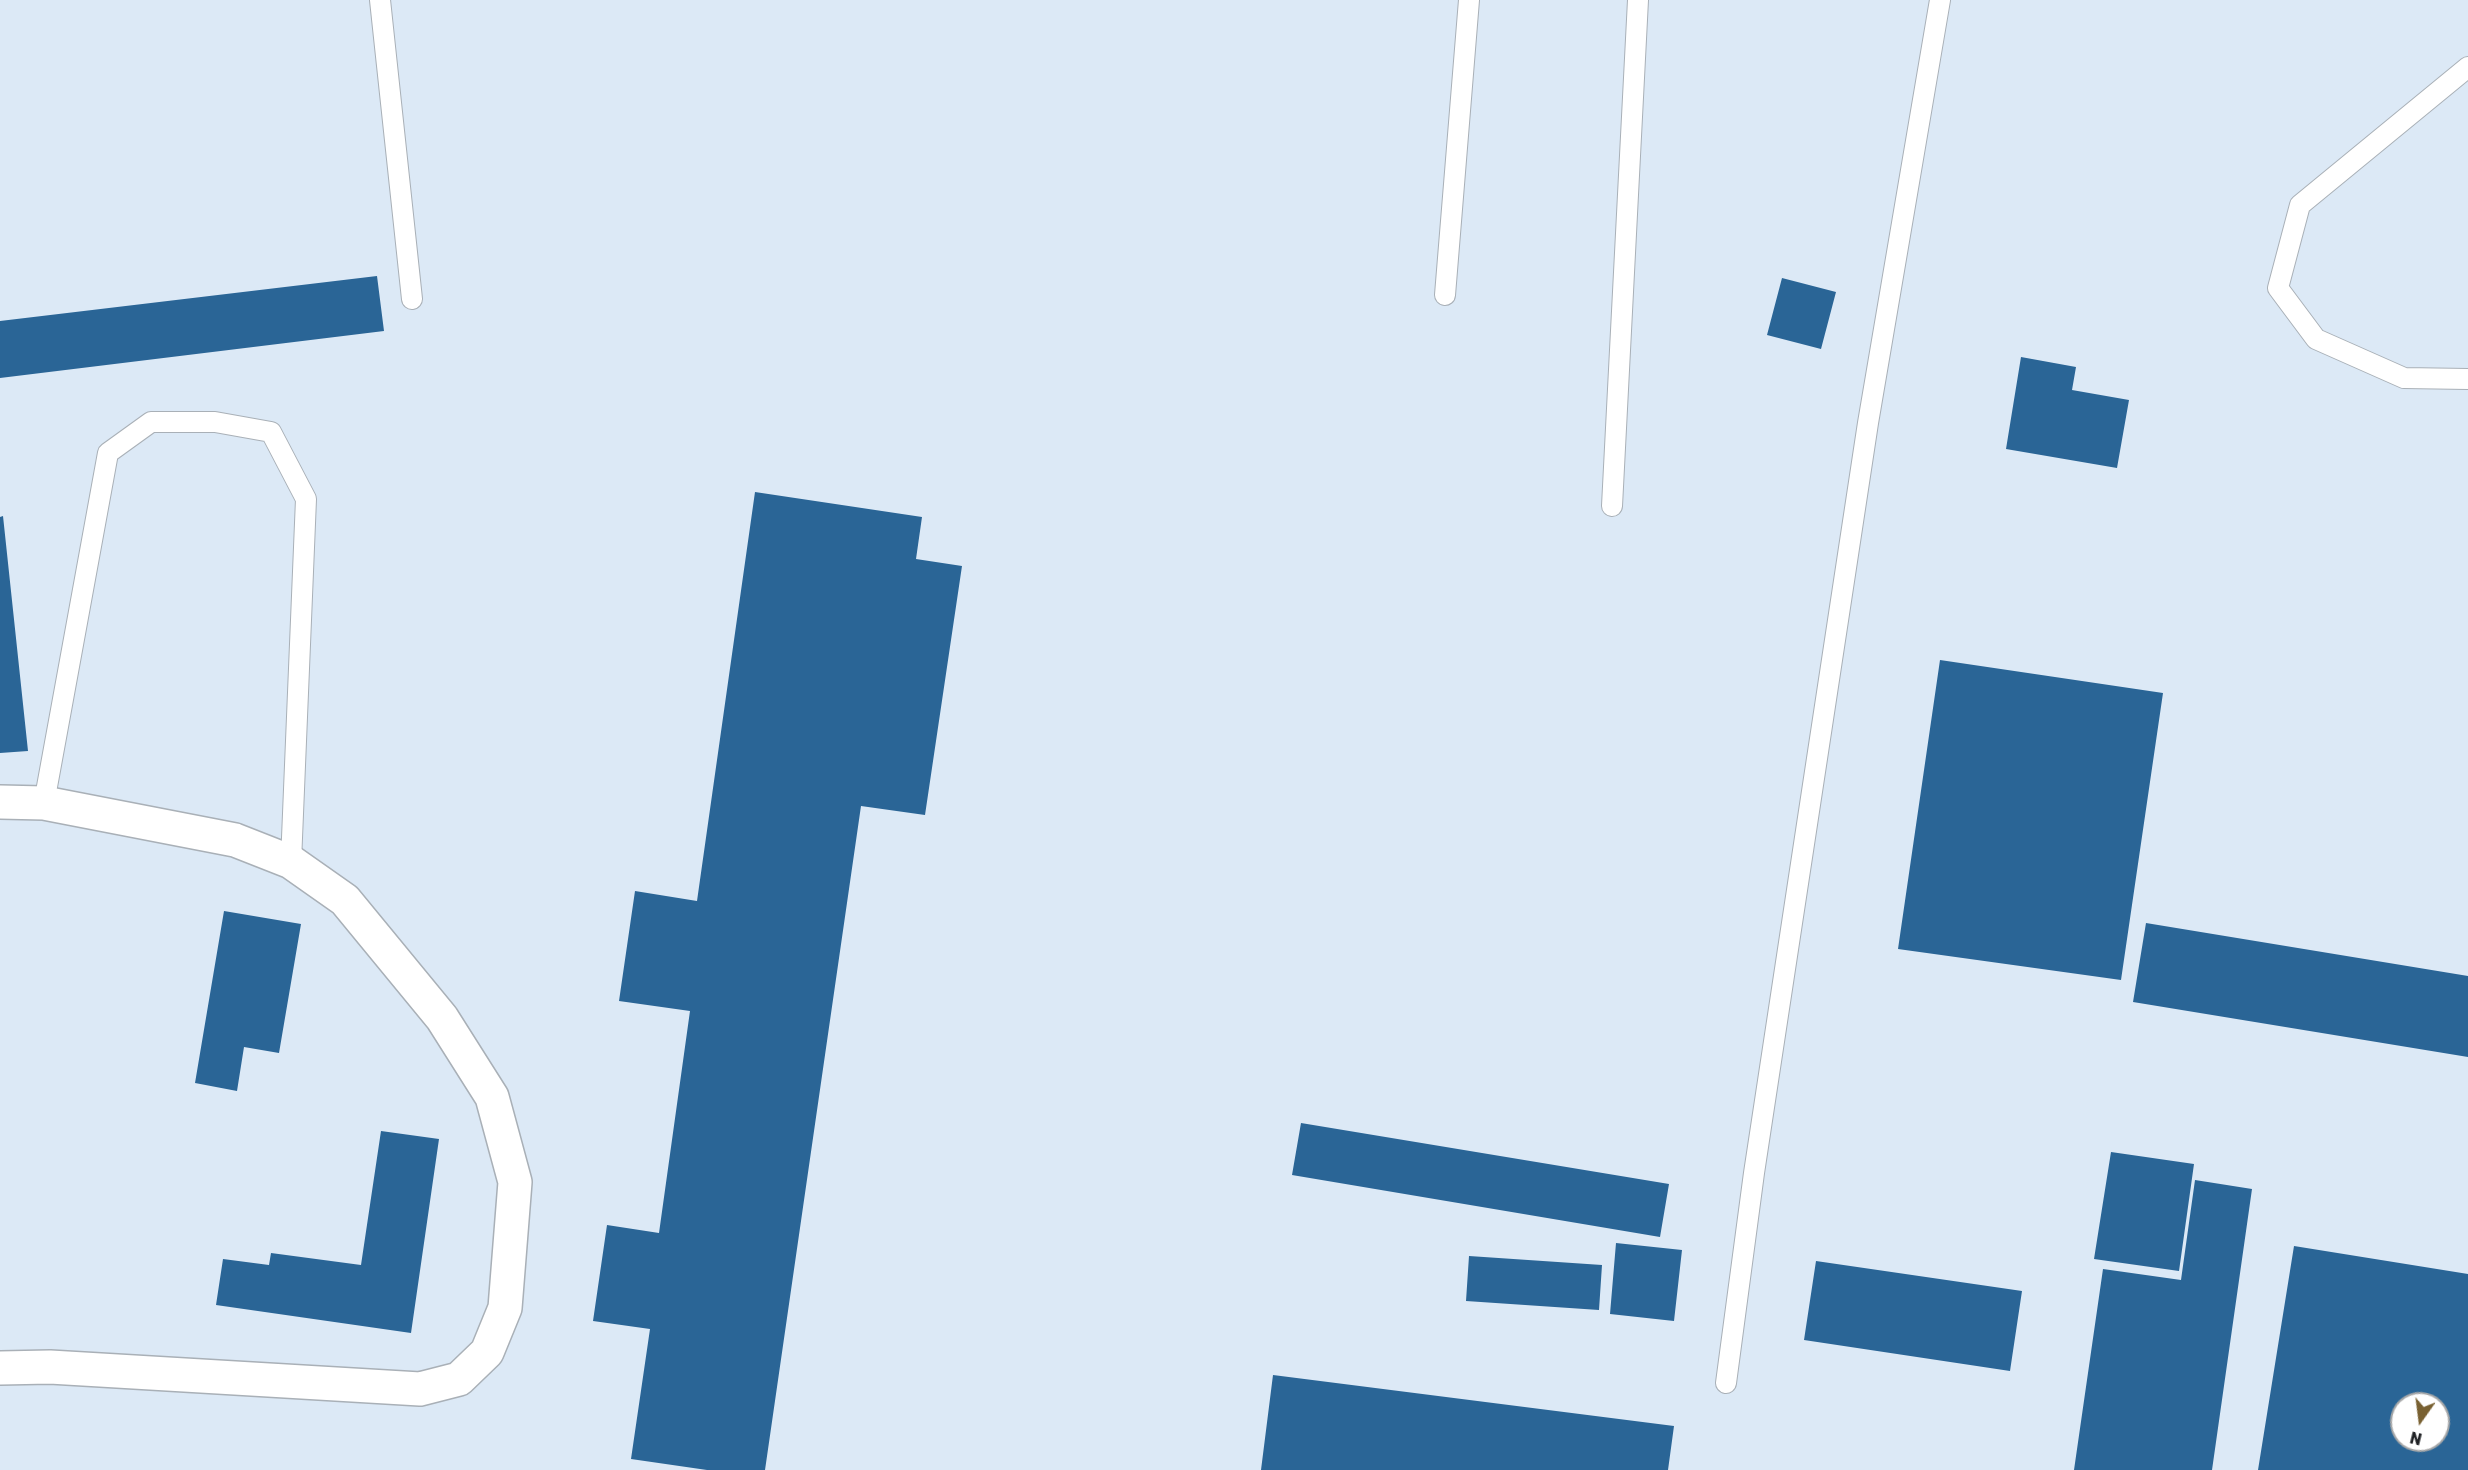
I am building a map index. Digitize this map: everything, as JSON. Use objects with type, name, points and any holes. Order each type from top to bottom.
[{"type":"street","points":[[0,802],[44,802],[235,840],[291,862],[345,900],[442,1018],[492,1097],[514,1182],[505,1308],[487,1352],[459,1379],[420,1389],[51,1367],[0,1368]]},
{"type":"lane","points":[[380,0],[412,299]]},
{"type":"lane","points":[[1445,295],[1469,0]]},
{"type":"lane","points":[[1612,506],[1638,0]]},
{"type":"lane","points":[[1726,1383],[1754,1173],[1868,423],[1941,0]]},
{"type":"lane","points":[[2468,67],[2300,205],[2278,288],[2316,339],[2404,378],[2468,379]]},
{"type":"lane","points":[[44,802],[108,453],[152,422],[215,422],[270,432],[306,499],[291,862]]},
{"type":"shaded area","points":[[0,0],[2468,0],[2468,1470],[0,1470]]},
{"type":"building","points":[[377,276],[384,331],[0,378],[0,321]]},
{"type":"building","points":[[1782,278],[1836,292],[1821,349],[1767,335]]},
{"type":"building","points":[[2021,357],[2076,367],[2072,390],[2129,400],[2117,468],[2006,449]]},
{"type":"building","points":[[755,492],[922,517],[916,559],[962,566],[925,815],[861,806],[765,1470],[707,1470],[631,1459],[650,1329],[593,1321],[607,1225],[659,1233],[690,1011],[619,1001],[635,891],[697,901]]},
{"type":"building","points":[[3,516],[28,751],[0,753],[0,517]]},
{"type":"building","points":[[1940,660],[2163,693],[2121,980],[1898,949]]},
{"type":"building","points":[[224,911],[301,924],[279,1053],[244,1047],[237,1091],[195,1083]]},
{"type":"building","points":[[2146,923],[2468,976],[2468,1057],[2133,1002]]},
{"type":"building","points":[[1301,1123],[1669,1184],[1660,1237],[1292,1175]]},
{"type":"building","points":[[381,1131],[439,1139],[411,1333],[216,1305],[223,1259],[269,1265],[271,1253],[361,1265]]},
{"type":"building","points":[[2111,1152],[2194,1164],[2179,1271],[2094,1259]]},
{"type":"building","points":[[2195,1180],[2252,1189],[2212,1470],[2074,1470],[2103,1269],[2181,1280]]},
{"type":"building","points":[[1616,1243],[1682,1250],[1674,1321],[1610,1314]]},
{"type":"building","points":[[2294,1246],[2468,1274],[2468,1470],[2258,1470]]},
{"type":"building","points":[[1469,1256],[1602,1265],[1599,1310],[1466,1301]]},
{"type":"building","points":[[1816,1261],[2022,1291],[2010,1371],[1804,1340]]},
{"type":"building","points":[[1273,1375],[1674,1426],[1668,1470],[1261,1470]]}]
